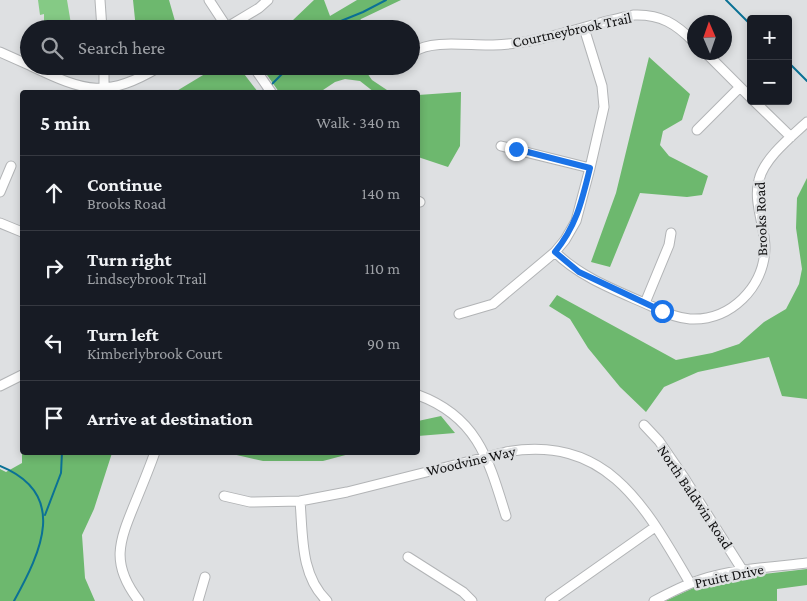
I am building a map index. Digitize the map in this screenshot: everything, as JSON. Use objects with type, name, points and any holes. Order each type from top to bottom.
[{"type":"street","points":[[100,0],[101,20]]},
{"type":"street","points":[[209,0],[221,20]]},
{"type":"street","points":[[239,20],[268,0]]},
{"type":"street","name":"Courtneybrook Trail","points":[[420,49],[428,46],[515,44],[628,17],[648,16],[671,22],[687,34]]},
{"type":"street","points":[[459,314],[493,304],[555,252],[565,240],[576,221],[602,118],[604,97],[599,74],[584,28]]},
{"type":"street","points":[[0,52],[20,61]]},
{"type":"street","points":[[713,60],[747,94]]},
{"type":"street","points":[[50,75],[67,83],[104,90],[130,82],[144,75]]},
{"type":"street","points":[[104,75],[104,90]]},
{"type":"street","points":[[259,75],[270,90]]},
{"type":"street","points":[[697,130],[740,87]]},
{"type":"street","points":[[758,105],[790,137]]},
{"type":"street","name":"Brooks Road","points":[[555,252],[579,272],[679,317],[700,318],[725,311],[747,294],[759,276],[764,254],[764,240],[758,202],[759,178],[769,160],[807,122]]},
{"type":"street","points":[[501,146],[590,168]]},
{"type":"street","points":[[0,192],[12,166]]},
{"type":"street","points":[[0,223],[20,231]]},
{"type":"street","points":[[645,303],[669,244],[671,233]]},
{"type":"street","points":[[0,386],[20,376]]},
{"type":"street","points":[[420,396],[438,404],[455,416],[480,444],[491,467],[506,516]]},
{"type":"street","name":"North Baldwin Road","points":[[644,425],[659,441],[683,476],[743,571]]},
{"type":"street","name":"Woodvine Way","points":[[224,496],[250,502],[300,501],[347,492],[506,452],[533,449],[558,451],[582,458],[606,470],[626,488],[655,526],[690,583]]},
{"type":"street","points":[[139,601],[122,572],[120,561],[121,540],[154,455]]},
{"type":"street","points":[[300,501],[307,567],[314,585],[325,601]]},
{"type":"street","points":[[550,601],[655,526]]},
{"type":"street","points":[[408,557],[463,592],[472,601]]},
{"type":"street","name":"Pruitt Drive","points":[[654,601],[701,579],[743,571],[807,563]]},
{"type":"street","points":[[198,601],[204,577]]},
{"type":"green space","points":[[38,0],[67,0],[70,20],[44,20],[44,14],[40,15]]},
{"type":"green space","points":[[133,0],[169,0],[175,20],[135,20]]},
{"type":"green space","points":[[314,0],[324,0],[330,16],[357,0],[401,0],[360,20],[293,20]]},
{"type":"green space","points":[[649,57],[690,94],[682,120],[663,131],[660,145],[669,156],[708,176],[702,195],[687,197],[640,193],[610,267],[591,262],[616,193]]},
{"type":"green space","points":[[203,75],[245,75],[256,90],[178,90]]},
{"type":"green space","points":[[267,75],[368,75],[372,80],[387,90],[371,90],[360,81],[345,79],[335,82],[323,90],[278,90]]},
{"type":"green space","points":[[461,92],[460,146],[448,167],[420,158],[420,95]]},
{"type":"green space","points":[[807,178],[807,399],[782,396],[769,357],[698,372],[664,387],[646,412],[620,387],[588,348],[570,319],[549,306],[557,295],[676,360],[712,353],[739,344],[764,322],[786,309],[799,284],[802,269],[796,228],[797,198]]},
{"type":"green space","points":[[441,416],[455,433],[420,436],[420,421]]},
{"type":"green space","points":[[22,455],[111,455],[94,509],[82,535],[85,578],[95,601],[0,601],[0,469],[6,472],[22,463]]},
{"type":"green space","points":[[237,455],[346,455],[323,461],[263,461]]},
{"type":"green space","points":[[807,569],[807,585],[777,589],[777,601],[665,601],[702,584],[747,576]]},
{"type":"waterway","points":[[343,20],[386,0]]},
{"type":"waterway","points":[[726,0],[747,21]]},
{"type":"waterway","points":[[792,66],[807,81]]},
{"type":"waterway","points":[[271,85],[281,75]]},
{"type":"waterway","points":[[45,515],[61,473],[62,455]]},
{"type":"waterway","points":[[0,466],[22,478],[35,492],[42,508],[43,526],[40,544],[33,563],[14,601]]},
{"type":"route","points":[[516,149],[590,168],[576,221],[565,240],[555,252],[562,260],[579,272],[662,311]]}]
